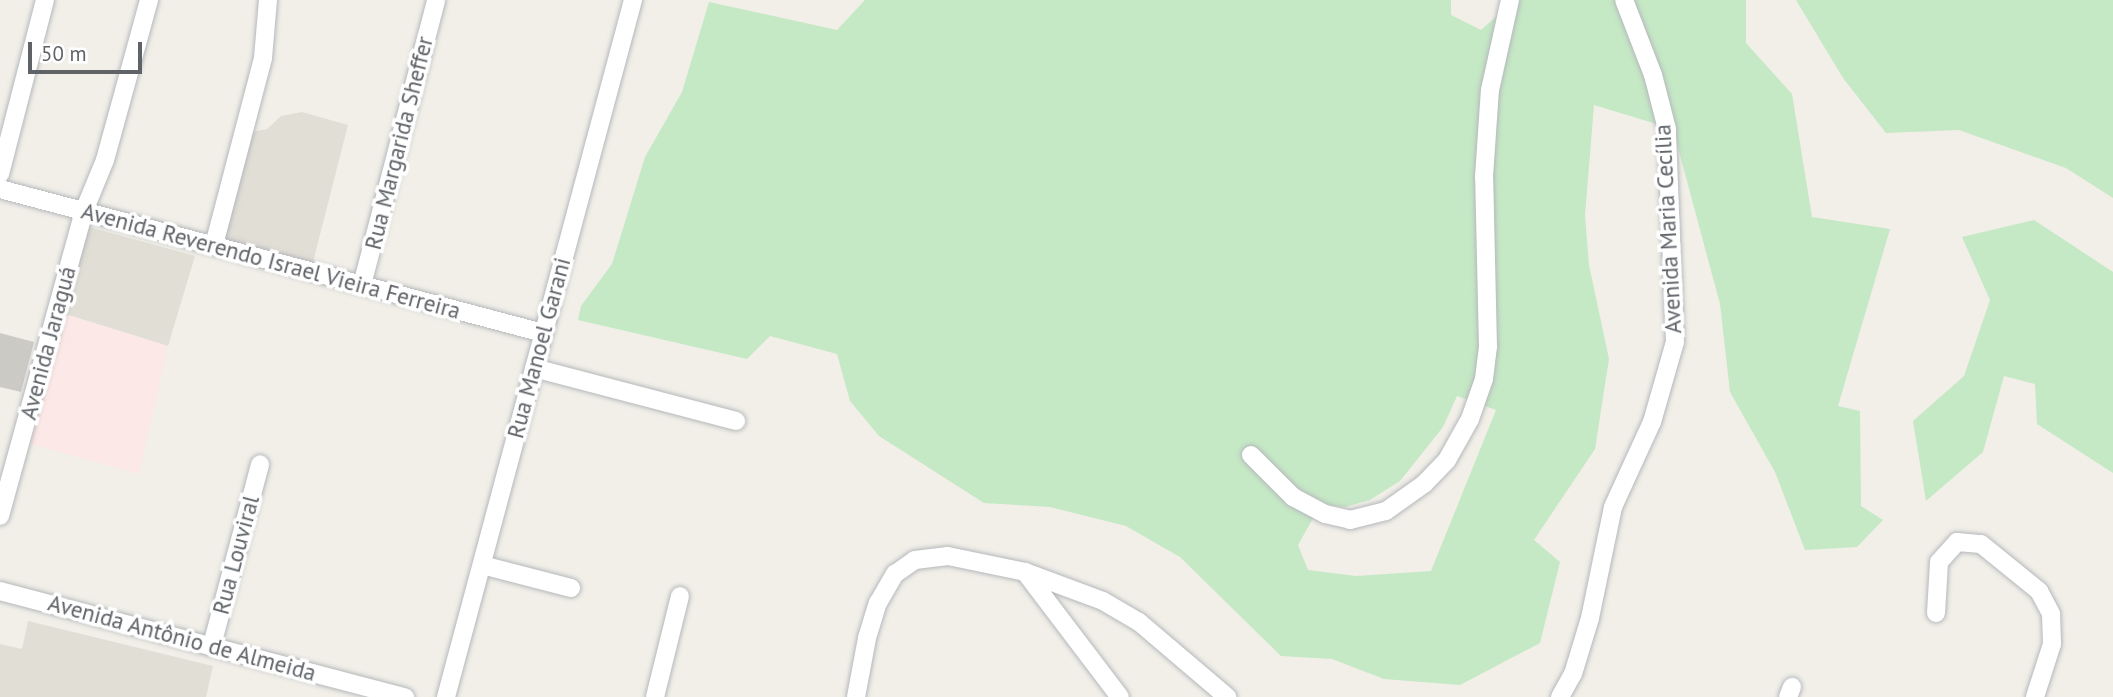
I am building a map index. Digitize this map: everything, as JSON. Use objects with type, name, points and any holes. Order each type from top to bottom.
[{"type":"street","points":[[0,174],[45,0]]},
{"type":"street","name":"Avenida Jaraguá","points":[[0,516],[84,211],[105,160],[149,0]]},
{"type":"street","points":[[214,246],[263,58],[268,0]]},
{"type":"street","name":"Rua Margarida Sheffer","points":[[362,285],[436,0]]},
{"type":"street","name":"Rua Manoel Garani","points":[[446,697],[633,0]]},
{"type":"street","points":[[1251,456],[1293,497],[1325,514],[1350,520],[1386,512],[1424,484],[1447,460],[1470,419],[1484,379],[1488,348],[1484,177],[1490,90],[1510,0]]},
{"type":"street","name":"Avenida Maria Cecília","points":[[1560,697],[1573,674],[1590,618],[1613,507],[1652,422],[1675,342],[1667,129],[1653,75],[1624,0]]},
{"type":"street","name":"Avenida Reverendo Israel Vieira Ferreira","points":[[0,188],[543,332]]},
{"type":"street","points":[[534,368],[736,421]]},
{"type":"street","name":"Rua Louviral","points":[[212,645],[260,464]]},
{"type":"street","points":[[1936,613],[1939,562],[1949,547],[1973,541],[2048,601],[2052,644],[2035,697]]},
{"type":"street","points":[[856,697],[866,638],[878,603],[895,574],[915,560],[947,556],[1025,572],[1103,601],[1139,622],[1227,697]]},
{"type":"street","points":[[482,565],[571,588]]},
{"type":"street","points":[[1025,572],[1120,697]]},
{"type":"street","name":"Avenida Antônio de Almeida","points":[[0,591],[405,697]]},
{"type":"street","points":[[655,697],[680,596]]},
{"type":"shaded area","points":[[302,112],[348,125],[313,262],[221,240],[252,132],[267,129],[281,116]]},
{"type":"shaded area","points":[[89,227],[195,256],[168,346],[65,314]]},
{"type":"shaded area","points":[[65,314],[168,346],[139,474],[30,444]]},
{"type":"shaded area","points":[[28,621],[213,666],[206,697],[0,697],[0,644],[22,649]]},
{"type":"green space","points":[[865,0],[1451,0],[1451,15],[1481,30],[1515,0],[1746,0],[1746,43],[1792,94],[1812,217],[1890,229],[1838,406],[1860,411],[1861,506],[1883,520],[1857,547],[1805,550],[1775,472],[1730,392],[1720,304],[1673,129],[1594,105],[1585,215],[1589,265],[1609,359],[1595,449],[1534,540],[1560,562],[1540,643],[1460,685],[1384,679],[1332,659],[1281,656],[1180,557],[1126,526],[1050,507],[984,503],[879,436],[850,401],[837,354],[770,336],[747,359],[578,320],[581,306],[612,264],[645,157],[682,92],[709,2],[837,30]],"holes":[[[1457,396],[1496,410],[1431,571],[1356,576],[1308,570],[1298,545],[1321,504],[1345,507],[1370,500],[1400,481],[1443,427]]]},
{"type":"green space","points":[[1796,0],[2113,0],[2113,198],[2066,168],[1959,130],[1886,133],[1843,78]]},
{"type":"green space","points":[[2034,220],[2113,272],[2113,473],[2037,424],[2035,384],[2004,376],[1983,452],[1926,501],[1913,421],[1964,376],[1990,300],[1962,237]]},
{"type":"building","points":[[0,333],[34,342],[21,392],[0,387]]}]
